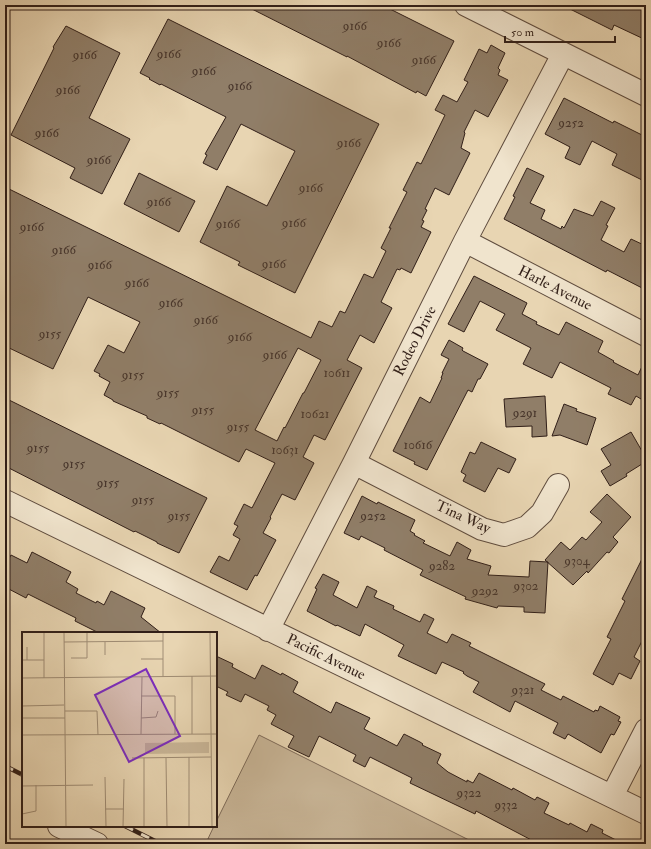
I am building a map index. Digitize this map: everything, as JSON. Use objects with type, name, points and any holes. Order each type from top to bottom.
[{"type":"street","points":[[466,5],[646,95]]},
{"type":"street","name":"Rodeo Drive","points":[[268,630],[354,463],[465,241],[563,54]]},
{"type":"street","name":"Harle Avenue","points":[[465,241],[646,335]]},
{"type":"street","name":"Tina Way","points":[[354,463],[482,529],[504,535],[527,528],[542,513],[558,485]]},
{"type":"street","name":"Pacific Avenue","points":[[5,502],[646,813]]},
{"type":"street","points":[[612,796],[646,730]]},
{"type":"street","points":[[61,827],[97,844]]},
{"type":"shaded area","points":[[259,735],[477,844],[206,843],[214,827],[217,827],[217,820]]},
{"type":"building","points":[[244,5],[382,5],[454,41],[426,96],[417,91],[416,93],[347,56]]},
{"type":"building","points":[[562,5],[646,5],[646,40],[614,25],[612,30]]},
{"type":"building","points":[[168,19],[379,124],[295,293],[238,265],[240,262],[200,242],[227,186],[267,206],[295,151],[241,124],[217,170],[203,163],[207,155],[205,154],[226,117],[161,84],[160,85],[140,73]]},
{"type":"building","points":[[66,26],[120,53],[89,118],[130,139],[102,194],[70,178],[75,168],[11,135],[54,48],[53,47]]},
{"type":"building","points":[[491,45],[505,53],[498,68],[500,70],[498,75],[508,80],[488,117],[475,110],[464,132],[461,148],[470,153],[449,195],[435,188],[425,209],[427,210],[422,220],[424,221],[421,227],[431,232],[411,273],[401,268],[400,270],[397,269],[381,302],[392,308],[374,343],[360,335],[347,360],[362,368],[325,440],[314,435],[303,457],[314,463],[295,500],[282,494],[270,517],[271,518],[263,533],[276,540],[257,576],[255,575],[247,590],[210,572],[219,556],[229,561],[240,539],[233,535],[238,526],[234,524],[244,504],[252,508],[275,463],[246,449],[239,462],[161,423],[160,424],[147,418],[147,416],[113,401],[104,395],[110,382],[99,376],[100,374],[94,371],[108,345],[124,353],[140,322],[88,297],[53,369],[5,346],[5,187],[311,338],[319,321],[332,327],[340,311],[345,313],[364,274],[373,278],[386,251],[381,248],[407,192],[403,190],[417,162],[421,164],[445,115],[435,110],[443,95],[457,102],[468,82],[464,80],[479,49],[487,53]],"holes":[[[298,348],[321,360],[277,441],[255,430]]]},
{"type":"building","points":[[564,98],[613,123],[614,121],[646,137],[646,182],[612,165],[617,154],[592,141],[580,165],[565,158],[570,147],[545,134]]},
{"type":"building","points":[[527,168],[544,176],[530,203],[545,210],[541,219],[561,229],[562,226],[564,228],[574,209],[593,216],[601,201],[615,208],[606,225],[608,226],[601,240],[624,252],[631,239],[646,246],[646,290],[607,270],[606,272],[504,219],[515,197],[513,196]]},
{"type":"building","points":[[139,173],[195,201],[179,232],[124,204]]},
{"type":"building","points":[[474,276],[527,303],[522,314],[537,322],[536,324],[559,335],[566,322],[603,341],[598,352],[638,375],[646,358],[646,390],[641,399],[636,396],[631,405],[608,394],[611,388],[560,362],[552,378],[523,364],[531,348],[496,330],[505,314],[480,301],[464,332],[448,324]]},
{"type":"building","points":[[449,340],[463,348],[463,351],[488,364],[480,379],[478,379],[472,392],[468,390],[427,470],[393,451],[420,397],[430,403],[449,359],[441,355]]},
{"type":"building","points":[[545,396],[547,436],[532,437],[532,426],[506,427],[504,399]]},
{"type":"building","points":[[5,398],[207,498],[179,553],[135,531],[134,532],[5,466]]},
{"type":"building","points":[[564,404],[577,409],[576,411],[596,418],[587,445],[560,435],[552,436]]},
{"type":"building","points":[[631,432],[646,460],[626,474],[627,476],[610,486],[601,471],[611,465],[601,449]]},
{"type":"building","points":[[481,442],[516,459],[509,473],[498,468],[485,492],[463,481],[466,475],[461,472],[470,452],[475,454]]},
{"type":"building","points":[[607,494],[631,517],[613,537],[618,542],[609,553],[607,552],[588,573],[587,571],[573,585],[545,560],[561,542],[570,550],[582,537],[586,540],[602,522],[590,512]]},
{"type":"building","points":[[362,496],[415,520],[410,531],[425,541],[423,543],[450,556],[457,542],[471,550],[467,559],[491,566],[488,575],[529,577],[530,561],[548,562],[545,613],[524,612],[524,607],[498,606],[497,608],[465,599],[466,597],[420,575],[423,570],[384,550],[385,548],[361,536],[359,540],[344,533]]},
{"type":"building","points":[[646,551],[646,633],[634,657],[640,661],[631,679],[619,673],[613,685],[593,674],[611,639],[607,637],[625,601],[622,599]]},
{"type":"building","points":[[32,552],[71,572],[66,582],[78,589],[76,593],[96,603],[97,601],[104,605],[111,591],[145,608],[141,617],[160,632],[97,632],[75,621],[76,618],[28,594],[26,598],[5,587],[5,566],[11,555],[27,563]]},
{"type":"building","points":[[323,574],[339,582],[333,595],[357,608],[367,586],[377,591],[374,597],[394,606],[393,609],[420,622],[424,614],[434,619],[427,633],[447,643],[452,634],[471,643],[469,646],[545,684],[541,690],[561,700],[563,696],[594,712],[595,710],[598,711],[600,706],[620,717],[618,721],[621,722],[614,735],[611,734],[601,753],[568,734],[565,739],[553,733],[558,723],[515,701],[510,712],[473,692],[479,682],[467,676],[463,673],[464,672],[442,662],[436,674],[398,656],[404,645],[365,624],[360,636],[337,625],[336,626],[307,611],[317,589],[315,588]]},
{"type":"building","points":[[217,656],[233,664],[232,667],[255,679],[262,665],[281,675],[282,673],[298,682],[293,692],[331,713],[336,702],[370,718],[364,729],[397,746],[404,734],[420,742],[423,744],[422,745],[441,754],[437,763],[448,772],[467,782],[467,780],[473,783],[479,773],[512,790],[513,788],[535,800],[537,797],[549,803],[544,813],[569,825],[570,823],[587,832],[591,824],[603,830],[602,833],[624,844],[539,844],[476,811],[475,814],[410,783],[412,778],[370,757],[365,767],[353,761],[356,755],[319,736],[309,757],[288,747],[294,736],[271,724],[276,715],[267,710],[269,706],[245,694],[241,702],[226,695],[228,692],[217,686]]},
{"type":"railway","points":[[5,766],[22,774]]},
{"type":"railway","points":[[127,827],[161,844]]}]
